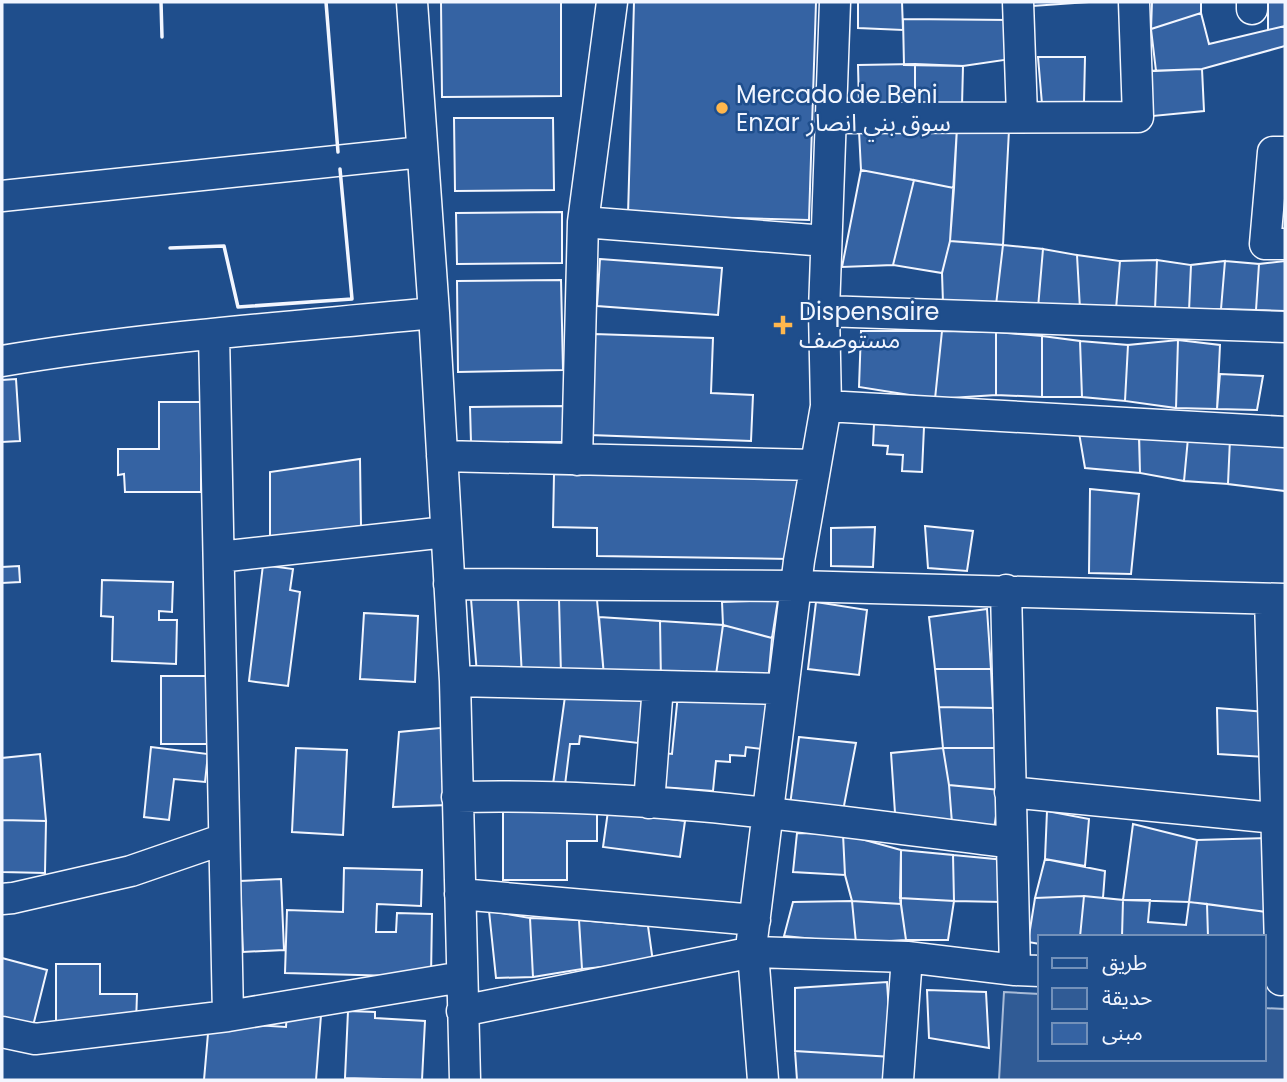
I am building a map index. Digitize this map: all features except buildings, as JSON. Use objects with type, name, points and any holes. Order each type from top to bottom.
[{"type":"street","points":[[412,2],[434,313],[455,681],[465,1080]]},
{"type":"street","points":[[577,460],[583,222],[614,83],[612,2]]},
{"type":"street","points":[[763,1080],[753,952],[755,920],[796,586],[825,406],[824,311],[835,2]]},
{"type":"street","points":[[1018,2],[1022,116]]},
{"type":"street","points":[[831,118],[1138,117],[1134,2]]},
{"type":"street","points":[[2,196],[422,152]]},
{"type":"street","points":[[1285,152],[1273,152],[1265,244],[1285,244]]},
{"type":"street","points":[[583,222],[826,240]]},
{"type":"street","points":[[824,311],[1285,327]]},
{"type":"street","points":[[2,361],[61,351],[214,334],[434,313]]},
{"type":"street","points":[[214,334],[228,1016]]},
{"type":"street","points":[[825,406],[1285,432]]},
{"type":"street","points":[[442,456],[816,465]]},
{"type":"street","points":[[219,557],[446,532]]},
{"type":"street","points":[[449,584],[796,586],[1278,599],[1281,819],[1277,979]]},
{"type":"street","points":[[462,1011],[753,952],[907,957],[1027,971],[1012,843],[1006,590]]},
{"type":"street","points":[[455,681],[783,689]]},
{"type":"street","points":[[649,803],[658,686]]},
{"type":"street","points":[[1010,792],[1281,819]]},
{"type":"street","points":[[457,797],[533,795],[649,803],[768,813],[1012,843]]},
{"type":"street","points":[[2,899],[131,872],[225,839]]},
{"type":"street","points":[[460,894],[755,920]]},
{"type":"street","points":[[898,1080],[907,957]]},
{"type":"street","points":[[2,1032],[35,1039],[228,1016],[462,977]]},
{"type":"green space","points":[[1004,992],[1038,994],[1038,1061],[1266,1061],[1266,1008],[1285,1009],[1285,1080],[999,1080]]},
{"type":"wall","points":[[161,2],[162,37]]},
{"type":"wall","points":[[326,2],[338,152]]},
{"type":"wall","points":[[170,248],[224,246],[238,307],[352,299],[340,169]]},
{"type":"place","name":"Mercado de Beni Enzar سوق بني انصار","points":[[722,108]]},
{"type":"place","name":"Dispensaire مستوصف","points":[[783,325]]}]
